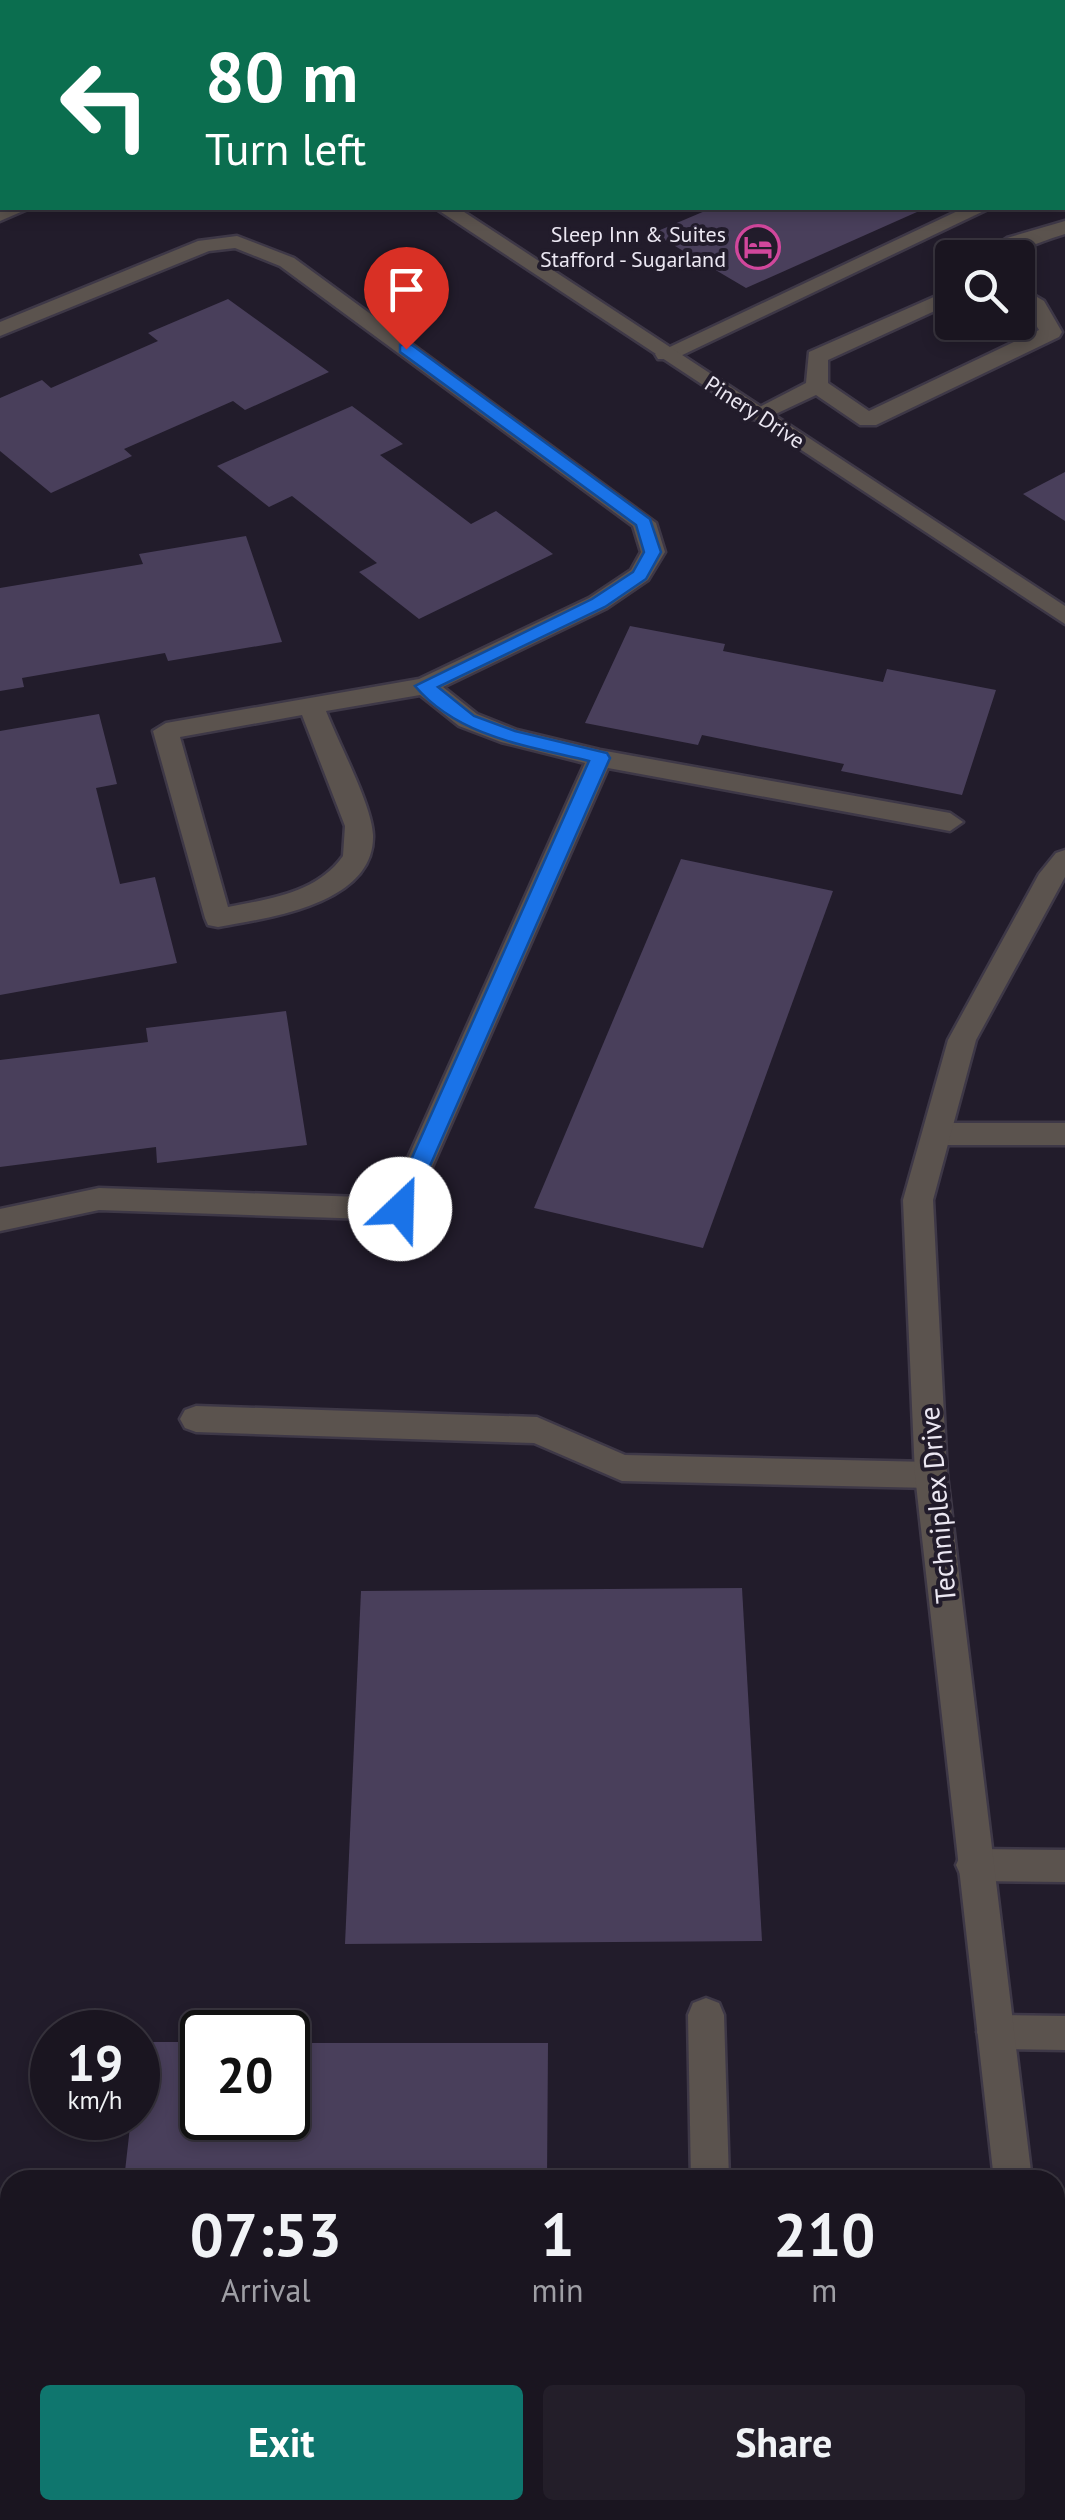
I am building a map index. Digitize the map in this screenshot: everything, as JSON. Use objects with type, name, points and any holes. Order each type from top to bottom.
[{"type":"street","name":"Pinery Drive","points":[[447,210],[1065,617]]},
{"type":"street","points":[[666,354],[976,210]]},
{"type":"street","points":[[1021,240],[1065,227]]},
{"type":"street","points":[[0,330],[205,245],[237,242],[287,262],[644,523],[652,552],[640,575],[598,603],[425,686],[166,731],[218,918],[296,902],[322,890],[354,865],[360,834],[311,706]]},
{"type":"street","points":[[816,386],[817,357],[935,303]]},
{"type":"street","points":[[816,386],[868,420],[1052,332],[1035,305]]},
{"type":"street","points":[[756,414],[816,386]]},
{"type":"street","points":[[425,686],[468,720],[510,736],[600,758],[950,822]]},
{"type":"street","points":[[0,1220],[98,1199],[400,1209],[600,758]]},
{"type":"street","name":"Techniplex Drive","points":[[1013,2170],[931,1475],[918,1200],[962,1040],[1048,880],[1065,859]]},
{"type":"street","points":[[936,1134],[1065,1134]]},
{"type":"street","points":[[196,1419],[537,1430],[622,1468],[931,1475]]},
{"type":"street","points":[[974,1865],[1065,1866]]},
{"type":"street","points":[[706,2015],[710,2170]]},
{"type":"street","points":[[995,2032],[1065,2033]]},
{"type":"building","name":"Sleep Inn & Suites Stafford - Sugarland","points":[[707,210],[922,210],[746,288],[653,233]]},
{"type":"building","points":[[228,299],[329,372],[245,410],[233,401],[124,449],[132,456],[51,493],[0,451],[0,398],[42,380],[51,388],[158,341],[148,333]]},
{"type":"building","points":[[352,406],[403,444],[380,455],[471,524],[496,511],[553,554],[419,619],[359,572],[377,563],[292,496],[269,507],[217,466]]},
{"type":"building","points":[[1065,472],[1065,521],[1023,494]]},
{"type":"building","points":[[246,536],[282,642],[168,661],[165,653],[22,678],[24,687],[0,691],[0,588],[143,564],[139,554]]},
{"type":"building","points":[[630,626],[725,644],[723,651],[883,682],[887,669],[996,690],[962,795],[841,771],[844,764],[702,735],[698,745],[585,723]]},
{"type":"building","points":[[99,714],[117,784],[96,788],[120,884],[155,877],[177,963],[0,995],[0,731]]},
{"type":"building","points":[[681,859],[833,891],[703,1248],[534,1208]]},
{"type":"building","points":[[286,1011],[307,1145],[157,1163],[156,1147],[0,1167],[0,1060],[148,1042],[146,1028]]},
{"type":"building","points":[[742,1588],[762,1941],[345,1944],[361,1591]]},
{"type":"building","points":[[160,2042],[180,2042],[180,2140],[310,2140],[310,2043],[548,2043],[547,2170],[125,2170],[129,2140],[160,2140]]},
{"type":"place","name":"Sleep Inn & Suites Stafford - Sugarland","points":[[758,247]]},
{"type":"route","points":[[400,1209],[600,758],[510,736],[468,720],[425,686],[598,603],[640,575],[652,552],[644,523],[406,349]]}]
